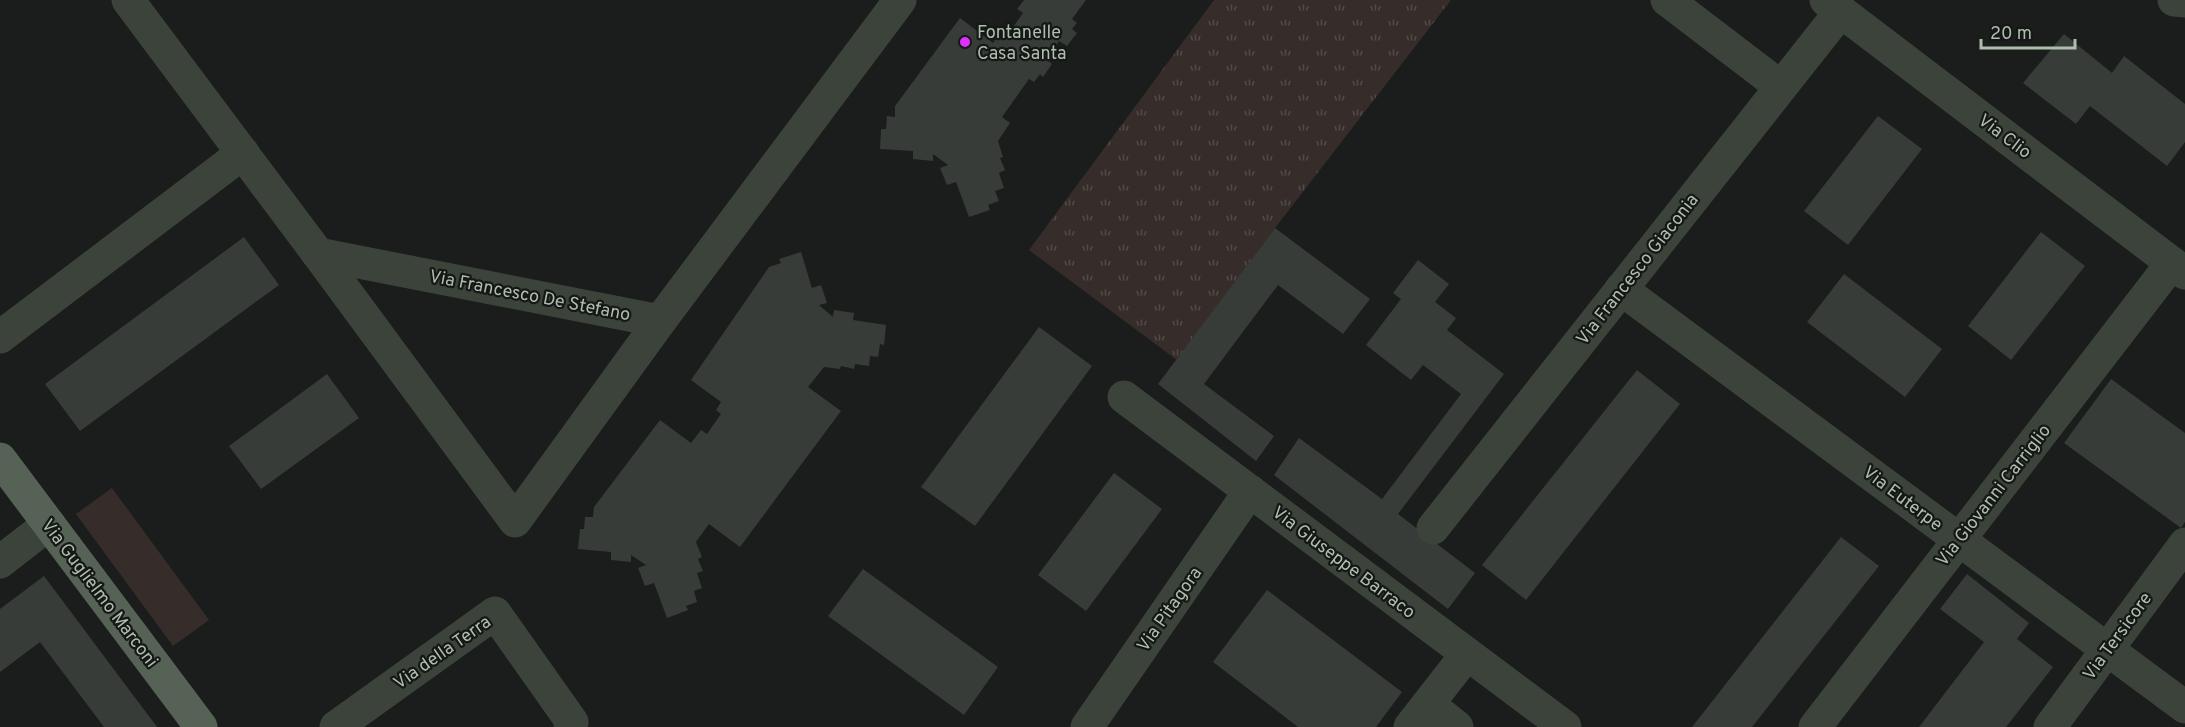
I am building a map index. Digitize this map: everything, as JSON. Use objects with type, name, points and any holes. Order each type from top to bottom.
[{"type":"main road","name":"Via Guglielmo Marconi","points":[[0,459],[201,727]]},
{"type":"street","points":[[128,0],[515,521],[660,321],[900,0]]},
{"type":"street","points":[[1667,0],[1781,87]]},
{"type":"street","points":[[2174,0],[2185,1]]},
{"type":"street","name":"Via Francesco Giaconia","points":[[1433,528],[1781,87],[1833,6]]},
{"type":"street","name":"Via Clio","points":[[1833,6],[2178,268]]},
{"type":"street","points":[[0,337],[243,153]]},
{"type":"street","name":"Via Francesco De Stefano","points":[[318,254],[660,321]]},
{"type":"street","name":"Via Giovanni Carriglio","points":[[1815,727],[1959,540],[2178,268]]},
{"type":"street","name":"Via Euterpe","points":[[1621,289],[2185,707]]},
{"type":"street","name":"Via Giuseppe Barraco","points":[[1125,397],[1565,727]]},
{"type":"street","name":"Via Pitagora","points":[[1087,727],[1250,491]]},
{"type":"street","points":[[0,562],[49,524]]},
{"type":"street","name":"Via Tersicore","points":[[2050,727],[2185,544]]},
{"type":"street","name":"Via della Terra","points":[[336,727],[495,613],[572,722],[570,727]]},
{"type":"street","points":[[1457,727],[1419,716],[1467,654]]},
{"type":"green space","points":[[1214,0],[1451,0],[1275,228],[1177,360],[1029,250]]},
{"type":"green space","points":[[112,488],[209,620],[173,646],[76,514]]},
{"type":"building","points":[[1024,0],[1086,0],[1072,19],[1077,23],[1072,29],[1077,33],[1067,46],[1059,41],[1046,59],[1052,64],[1043,77],[1040,74],[1034,82],[1029,79],[1002,117],[1010,123],[998,141],[1003,157],[1000,158],[1005,170],[999,173],[1004,188],[995,191],[999,201],[988,205],[990,210],[969,217],[956,182],[947,185],[940,168],[948,165],[933,154],[933,161],[913,159],[913,151],[880,149],[881,129],[886,129],[887,116],[895,117],[895,106],[960,18],[993,43],[1003,29],[1009,33],[1023,13],[1017,9]]},
{"type":"building","points":[[2064,34],[2112,73],[2124,56],[2185,104],[2185,142],[2167,166],[2090,106],[2076,124],[2023,83]]},
{"type":"building","points":[[1878,116],[1922,149],[1848,245],[1804,211]]},
{"type":"building","points":[[1275,228],[1370,299],[1343,334],[1278,285],[1204,384],[1274,436],[1256,461],[1158,384]]},
{"type":"building","points":[[2041,232],[2085,266],[2011,360],[1968,326]]},
{"type":"building","points":[[244,237],[279,285],[80,431],[45,384]]},
{"type":"building","points":[[801,252],[812,288],[821,285],[827,303],[819,305],[833,317],[834,310],[854,313],[853,320],[886,325],[884,345],[880,344],[878,357],[870,356],[869,366],[855,364],[854,369],[841,366],[840,369],[824,367],[808,387],[841,411],[740,547],[709,524],[696,542],[702,557],[698,559],[703,571],[697,573],[702,588],[694,591],[697,602],[686,606],[688,610],[667,618],[654,583],[645,586],[638,568],[646,565],[631,555],[631,562],[611,560],[611,552],[578,549],[580,529],[584,529],[585,517],[593,517],[594,507],[660,420],[691,443],[701,430],[707,434],[721,414],[716,410],[721,402],[691,380],[769,267],[781,263],[779,259]]},
{"type":"building","points":[[1418,260],[1449,284],[1435,302],[1456,318],[1447,330],[1504,374],[1398,514],[1475,573],[1448,609],[1274,475],[1299,438],[1382,499],[1461,394],[1423,365],[1411,380],[1366,345],[1401,299],[1393,293]]},
{"type":"building","points":[[1844,274],[1942,349],[1905,397],[1807,322]]},
{"type":"building","points":[[1039,327],[1092,366],[975,526],[921,487]]},
{"type":"building","points":[[1637,370],[1680,404],[1526,600],[1482,565]]},
{"type":"building","points":[[327,374],[359,418],[261,489],[229,446]]},
{"type":"building","points":[[2111,379],[2185,433],[2185,522],[2181,528],[2064,443]]},
{"type":"building","points":[[1114,473],[1162,509],[1086,611],[1038,575]]},
{"type":"building","points":[[1841,537],[1879,566],[1752,727],[1692,727]]},
{"type":"building","points":[[863,569],[998,667],[964,715],[828,616]]},
{"type":"building","points":[[1967,574],[2029,623],[2017,639],[2053,667],[2006,727],[1919,727],[1984,642],[1940,609]]},
{"type":"building","points":[[44,576],[157,727],[104,727],[40,642],[0,672],[0,609]]},
{"type":"building","points":[[1267,590],[1402,692],[1376,727],[1298,727],[1213,662]]},
{"type":"place","name":"Fontanelle Casa Santa","points":[[965,42]]}]
